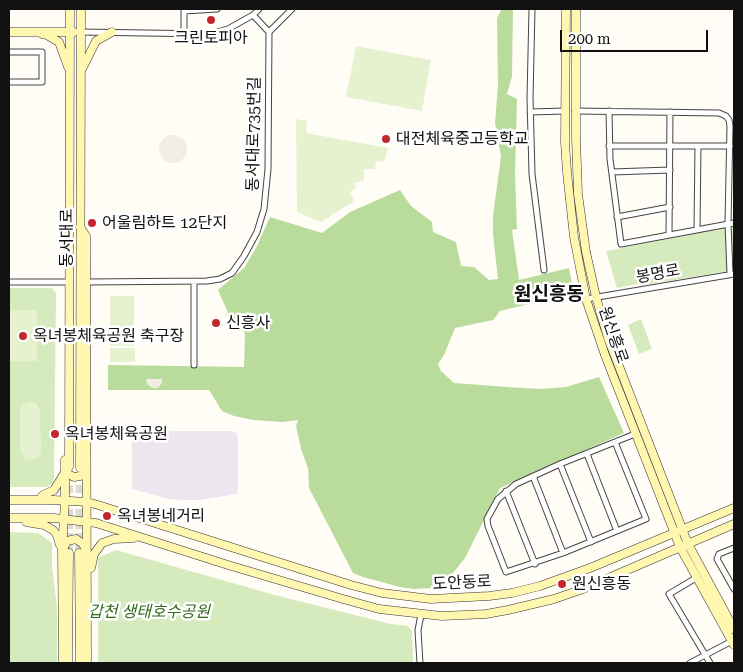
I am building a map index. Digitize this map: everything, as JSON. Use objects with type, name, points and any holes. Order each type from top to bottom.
[{"type":"street","name":"동서대로","points":[[66,467],[70,226],[70,9]]},
{"type":"street","name":"동서대로","points":[[80,468],[81,9]]},
{"type":"street","points":[[184,33],[184,10],[217,9]]},
{"type":"street","points":[[9,32],[210,34],[228,30],[253,15],[259,9]]},
{"type":"street","points":[[253,15],[269,32],[292,9]]},
{"type":"street","points":[[532,9],[530,112],[532,174],[544,270]]},
{"type":"street","name":"원신흥로","points":[[566,9],[565,111],[567,172],[571,217],[586,299],[605,356],[673,532],[696,578],[733,642]]},
{"type":"street","name":"원신흥로","points":[[576,9],[576,167],[581,221],[596,297],[608,338],[688,544],[734,629]]},
{"type":"street","points":[[32,32],[47,35],[59,42],[70,71]]},
{"type":"street","points":[[81,71],[96,41],[112,32]]},
{"type":"street","name":"동서대로735번길","points":[[87,282],[194,281],[220,279],[232,273],[251,244],[264,204],[268,169],[269,32]]},
{"type":"street","points":[[9,52],[42,52],[42,82],[9,82]]},
{"type":"street","points":[[576,110],[723,114],[729,120],[732,178],[732,274]]},
{"type":"street","points":[[530,112],[565,111]]},
{"type":"street","points":[[609,111],[610,159],[621,244],[731,224]]},
{"type":"street","points":[[669,234],[670,112]]},
{"type":"street","points":[[609,146],[730,146]]},
{"type":"street","points":[[697,229],[698,146]]},
{"type":"street","points":[[612,172],[670,170]]},
{"type":"street","points":[[617,217],[670,207]]},
{"type":"street","points":[[68,663],[64,519],[66,467],[66,238],[70,226]]},
{"type":"street","points":[[80,227],[86,236],[87,282],[87,521],[83,554],[88,587],[87,663]]},
{"type":"street","name":"봉명로","points":[[586,299],[732,274]]},
{"type":"street","points":[[194,281],[194,365]]},
{"type":"street","points":[[9,282],[66,282]]},
{"type":"street","points":[[615,442],[646,519],[563,554],[506,572],[488,526],[487,518],[498,499],[516,484],[560,464],[587,454],[615,442],[635,434]]},
{"type":"street","points":[[587,454],[618,531]]},
{"type":"street","points":[[66,467],[68,474],[74,477],[80,476],[84,473],[87,461]]},
{"type":"street","points":[[560,464],[591,542]]},
{"type":"street","points":[[39,500],[43,495],[54,490],[66,467]]},
{"type":"street","points":[[533,476],[563,554]]},
{"type":"street","points":[[506,491],[535,564]]},
{"type":"street","name":"도안동로","points":[[9,500],[87,502],[351,585],[382,593],[431,599],[489,596],[540,586],[590,568],[734,508]]},
{"type":"street","points":[[9,519],[44,526],[53,530],[66,552]]},
{"type":"street","name":"도안동로","points":[[9,519],[87,521],[138,538],[379,609],[442,616],[472,615],[508,610],[554,599],[734,524]]},
{"type":"street","points":[[88,587],[94,554],[102,543],[114,539],[138,538]]},
{"type":"street","points":[[63,663],[67,541],[76,539],[83,544],[80,663]]},
{"type":"street","points":[[734,548],[719,554],[717,559],[734,589]]},
{"type":"street","points":[[696,578],[669,594],[710,663]]},
{"type":"street","points":[[420,663],[418,630],[421,615]]},
{"type":"street","points":[[690,663],[733,642]]},
{"type":"shaded area","points":[[173,135],[183,139],[187,149],[183,159],[173,163],[163,159],[159,149],[163,139]]},
{"type":"shaded area","points":[[146,379],[162,379],[162,383],[158,388],[152,388],[147,384]]},
{"type":"shaded area","points":[[132,431],[231,431],[237,433],[237,494],[199,500],[180,500],[132,489]]},
{"type":"green space","points":[[502,9],[513,9],[512,76],[507,94],[517,99],[515,174],[517,229],[512,230],[519,280],[569,268],[574,294],[500,311],[493,320],[455,328],[444,355],[438,364],[441,371],[454,383],[541,389],[566,387],[599,377],[624,433],[500,488],[465,558],[449,578],[432,588],[414,589],[400,587],[353,573],[309,488],[308,468],[301,449],[296,426],[298,420],[283,422],[253,420],[234,416],[222,411],[209,390],[108,390],[108,365],[244,367],[245,333],[229,315],[218,290],[244,268],[256,248],[270,217],[322,233],[350,212],[400,190],[411,206],[432,222],[433,232],[456,242],[461,266],[474,267],[489,280],[498,279],[493,216],[501,156],[495,123],[498,85],[497,18]]},
{"type":"green space","points":[[356,46],[431,60],[422,111],[346,97]]},
{"type":"green space","points":[[296,119],[307,121],[306,133],[388,148],[384,162],[376,161],[375,169],[364,169],[364,180],[355,183],[356,188],[350,192],[354,201],[321,222],[297,212]]},
{"type":"green space","points":[[734,226],[734,270],[617,288],[606,251]]},
{"type":"green space","points":[[9,288],[52,288],[56,293],[54,479],[52,484],[47,487],[9,487]]},
{"type":"green space","points":[[110,296],[134,296],[134,346],[110,346]]},
{"type":"green space","name":"옥녀봉체육공원 축구장","points":[[9,310],[37,310],[37,361],[9,361]]},
{"type":"green space","points":[[641,319],[652,349],[639,354],[628,325]]},
{"type":"green space","points":[[110,348],[135,348],[135,362],[110,362]]},
{"type":"green space","points":[[30,401],[37,404],[40,410],[41,451],[38,457],[32,460],[25,459],[20,450],[20,410],[23,404]]},
{"type":"green space","name":"갑천 생태호수공원","points":[[9,532],[38,533],[52,543],[52,567],[57,607],[57,663],[9,663]]},
{"type":"green space","name":"갑천 생태호수공원","points":[[116,550],[282,597],[391,624],[408,626],[412,631],[413,663],[98,663],[98,558]]},
{"type":"tunnel","points":[[69,469],[69,553]]},
{"type":"tunnel","points":[[79,553],[80,470]]},
{"type":"place","name":"크린토피아","points":[[211,20]]},
{"type":"place","name":"대전체육중고등학교","points":[[386,139]]},
{"type":"place","name":"어울림하트 12단지","points":[[92,223]]},
{"type":"place","name":"신흥사","points":[[216,323]]},
{"type":"place","name":"옥녀봉체육공원 축구장","points":[[23,336]]},
{"type":"place","name":"옥녀봉체육공원","points":[[55,434]]},
{"type":"place","name":"옥녀봉네거리","points":[[107,516]]},
{"type":"place","name":"원신흥동","points":[[562,584]]},
{"type":"district","name":"원신흥동","points":[[549,294]]}]
